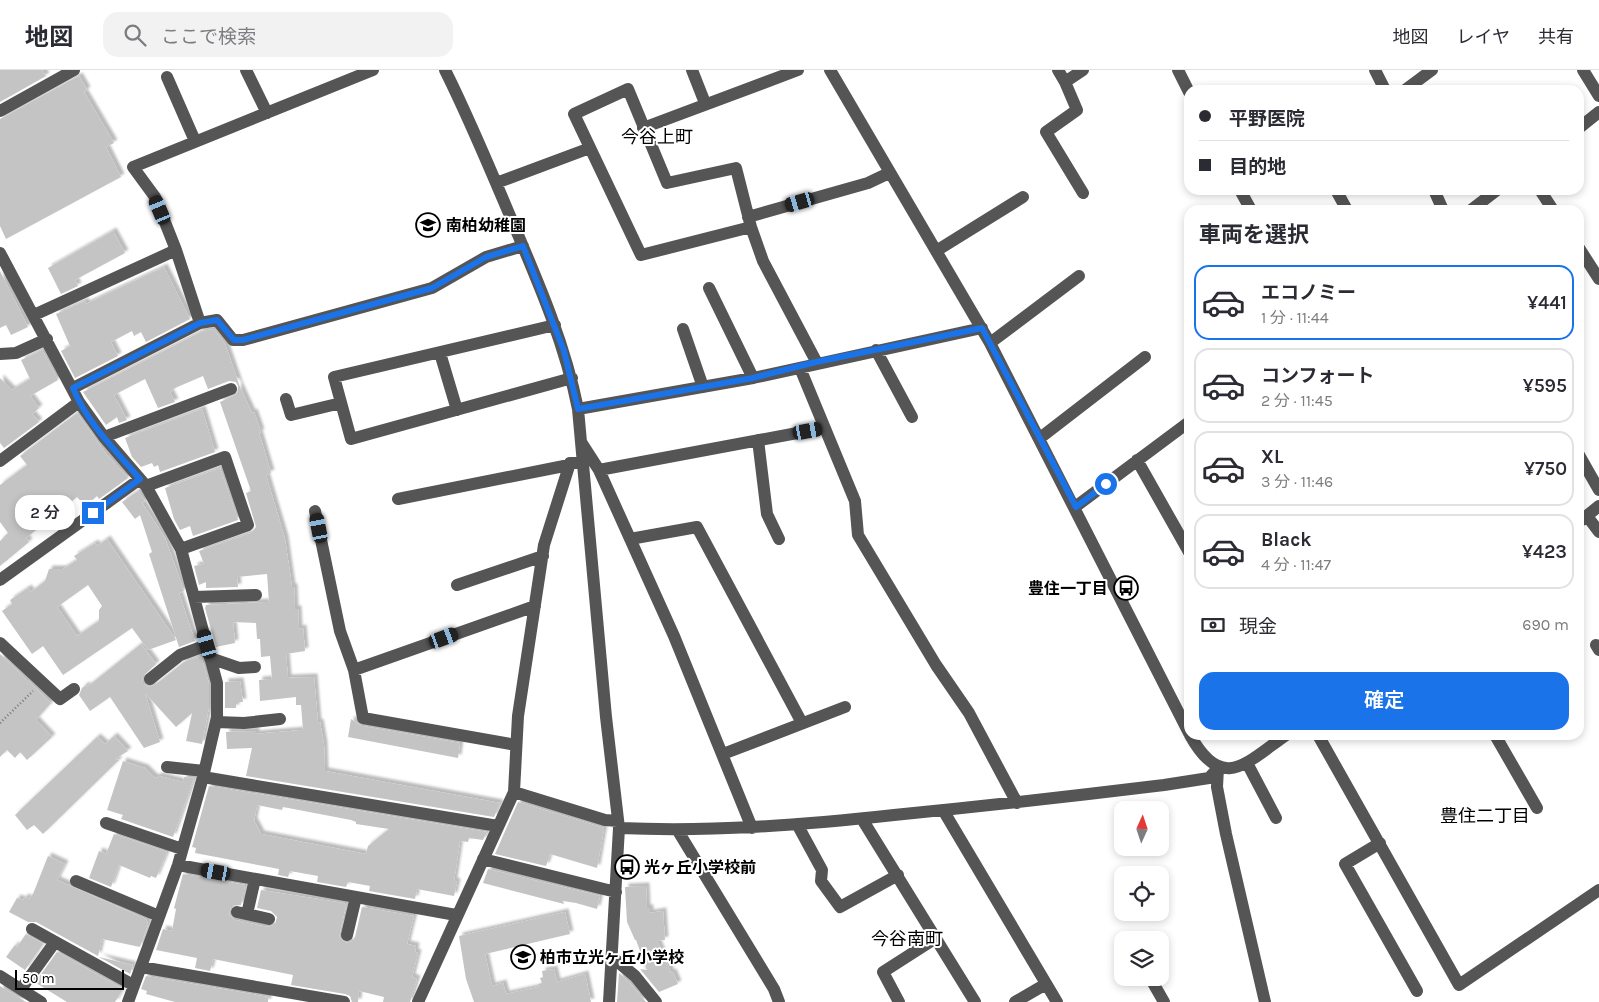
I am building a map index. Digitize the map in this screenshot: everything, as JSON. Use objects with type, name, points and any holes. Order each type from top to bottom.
[{"type":"street","points":[[0,111],[74,70]]},
{"type":"street","points":[[246,70],[267,113]]},
{"type":"street","points":[[200,323],[176,250],[155,197],[133,167],[373,70]]},
{"type":"street","points":[[418,1002],[456,915],[514,792],[516,745],[534,606],[543,556],[576,464],[581,442],[578,409],[572,378],[555,325],[478,138],[445,70]]},
{"type":"street","points":[[692,70],[705,103]]},
{"type":"street","points":[[643,128],[705,103],[798,70]]},
{"type":"street","points":[[830,70],[982,328],[1076,507],[1184,724]]},
{"type":"street","points":[[1058,70],[1077,110],[1046,132],[1083,193]]},
{"type":"street","points":[[1065,82],[1083,70]]},
{"type":"street","points":[[1178,70],[1186,85]]},
{"type":"street","points":[[1375,70],[1382,85]]},
{"type":"street","points":[[1412,85],[1432,70]]},
{"type":"street","points":[[1583,70],[1599,96]]},
{"type":"street","points":[[167,77],[195,141]]},
{"type":"street","points":[[816,362],[763,261],[750,222],[736,168],[667,183],[628,89],[574,114],[641,255],[750,222],[868,183],[889,173]]},
{"type":"street","points":[[1584,124],[1599,112]]},
{"type":"street","points":[[496,183],[590,148]]},
{"type":"street","points":[[1478,205],[1490,195]]},
{"type":"street","points":[[936,251],[1023,197]]},
{"type":"street","points":[[73,388],[200,323],[217,320],[234,340],[243,340],[432,288],[486,257],[523,246]]},
{"type":"street","points":[[34,315],[176,250]]},
{"type":"street","points":[[0,253],[5,272],[34,315],[79,402],[104,437],[143,483],[181,549],[217,683],[216,722],[178,865],[128,1002]]},
{"type":"street","points":[[1584,256],[1599,279]]},
{"type":"street","points":[[990,343],[1079,276]]},
{"type":"street","points":[[709,288],[753,378]]},
{"type":"street","points":[[555,325],[334,377],[351,439],[572,378]]},
{"type":"street","points":[[578,409],[753,378],[800,368],[816,362],[982,328]]},
{"type":"street","points":[[683,329],[703,387]]},
{"type":"street","points":[[0,354],[16,352],[46,339]]},
{"type":"street","points":[[876,350],[912,417]]},
{"type":"street","points":[[440,353],[457,410]]},
{"type":"street","points":[[1040,438],[1145,356]]},
{"type":"street","points":[[800,368],[855,501],[858,535],[936,665],[969,713],[1017,803]]},
{"type":"street","points":[[104,437],[230,389]]},
{"type":"street","points":[[286,399],[291,415],[341,403]]},
{"type":"street","points":[[0,461],[79,402]]},
{"type":"street","points":[[1076,507],[1184,426]]},
{"type":"street","points":[[599,470],[824,428]]},
{"type":"street","points":[[758,440],[767,514],[779,540]]},
{"type":"street","points":[[581,442],[599,470],[674,636],[752,828]]},
{"type":"street","points":[[0,580],[143,483],[225,457],[248,525],[181,549]]},
{"type":"street","points":[[1137,460],[1184,543]]},
{"type":"street","points":[[398,499],[576,464]]},
{"type":"street","points":[[576,464],[619,824],[609,1002]]},
{"type":"street","points":[[1584,464],[1599,490]]},
{"type":"street","points":[[1584,518],[1599,506]]},
{"type":"street","points":[[315,511],[340,632],[354,670],[363,718],[516,745]]},
{"type":"street","points":[[1584,520],[1599,532]]},
{"type":"street","points":[[630,539],[696,527],[802,723]]},
{"type":"street","points":[[457,584],[543,556]]},
{"type":"street","points":[[194,597],[256,595]]},
{"type":"street","points":[[354,670],[534,606]]},
{"type":"street","points":[[0,643],[60,699],[74,689]]},
{"type":"street","points":[[150,679],[180,655],[207,644]]},
{"type":"street","points":[[210,658],[239,668],[255,667]]},
{"type":"street","points":[[723,754],[845,707]]},
{"type":"street","points":[[216,722],[244,723],[280,719]]},
{"type":"street","points":[[1192,740],[1198,750],[1218,768],[1232,769],[1246,763],[1279,740]]},
{"type":"street","points":[[1321,740],[1459,985],[1599,890]]},
{"type":"street","points":[[1498,740],[1537,808]]},
{"type":"street","points":[[1246,763],[1276,818]]},
{"type":"street","points":[[167,767],[498,826]]},
{"type":"street","points":[[514,792],[619,824],[678,831],[752,828],[862,819],[1017,803],[1210,778],[1218,768]]},
{"type":"street","points":[[1218,768],[1217,787],[1226,834],[1265,1002]]},
{"type":"street","points":[[943,810],[1057,1002]]},
{"type":"street","points":[[862,819],[936,938],[968,1000]]},
{"type":"street","points":[[106,824],[182,850]]},
{"type":"street","points":[[798,824],[822,870],[821,881],[840,908],[898,875]]},
{"type":"street","points":[[678,831],[774,989],[779,1002]]},
{"type":"street","points":[[1380,843],[1345,864],[1417,991]]},
{"type":"street","points":[[483,859],[616,892]]},
{"type":"street","points":[[178,865],[456,915]]},
{"type":"street","points":[[255,879],[242,913],[269,919]]},
{"type":"street","points":[[76,881],[159,916]]},
{"type":"street","points":[[347,935],[356,897]]},
{"type":"street","points":[[32,929],[133,985]]},
{"type":"street","points":[[899,1002],[883,972],[936,938]]},
{"type":"street","points":[[21,990],[55,942]]},
{"type":"street","points":[[612,957],[635,976],[656,1002]]},
{"type":"street","points":[[141,967],[344,1002]]},
{"type":"street","points":[[0,976],[41,1002]]},
{"type":"street","points":[[1015,1002],[1046,984]]},
{"type":"street","points":[[1155,986],[1164,1002]]},
{"type":"path","points":[[0,723],[42,682]]},
{"type":"building","points":[[0,70],[42,70],[46,76],[0,102]]},
{"type":"building","points":[[79,76],[87,90],[84,92],[114,143],[106,147],[121,177],[6,239],[0,226],[0,119]]},
{"type":"building","points":[[113,231],[125,253],[75,280],[78,286],[61,294],[48,268]]},
{"type":"building","points":[[164,267],[190,319],[146,342],[141,332],[134,336],[132,331],[111,342],[118,356],[75,378],[61,351],[70,346],[56,314],[85,301],[86,304]]},
{"type":"building","points":[[0,271],[28,327],[11,335],[6,325],[0,328]]},
{"type":"building","points":[[214,329],[225,344],[240,387],[252,413],[254,412],[261,432],[259,433],[271,473],[266,475],[285,539],[292,587],[294,587],[295,609],[298,609],[299,629],[303,628],[305,651],[286,654],[288,678],[314,677],[318,723],[320,722],[324,745],[325,771],[500,803],[494,817],[246,776],[252,748],[227,749],[226,732],[256,731],[256,734],[303,730],[301,705],[296,705],[296,697],[260,701],[259,680],[272,679],[270,656],[261,657],[260,639],[257,639],[256,623],[233,622],[235,643],[216,647],[205,608],[206,605],[269,602],[267,574],[237,577],[238,587],[206,588],[206,582],[199,585],[194,566],[204,564],[199,551],[251,533],[256,527],[246,493],[251,491],[220,402],[237,394],[238,386],[236,382],[229,381],[208,389],[203,376],[175,388],[170,392],[175,402],[158,408],[145,379],[114,395],[127,420],[119,423],[117,417],[106,425],[83,392],[203,331]]},
{"type":"building","points":[[42,350],[58,380],[30,396],[39,408],[32,414],[39,422],[4,448],[0,443],[0,378],[12,390],[30,379],[21,360]]},
{"type":"building","points":[[202,409],[215,452],[160,472],[158,465],[154,467],[152,463],[141,467],[132,457],[125,438]]},
{"type":"building","points":[[77,413],[106,454],[128,478],[99,499],[97,496],[85,506],[77,497],[26,538],[29,542],[0,566],[0,541],[8,533],[0,522],[0,485],[27,465],[20,456]]},
{"type":"building","points":[[220,468],[238,520],[193,536],[190,526],[180,530],[174,519],[165,488]]},
{"type":"building","points":[[138,491],[145,501],[142,503],[165,538],[184,591],[179,593],[195,641],[179,647],[149,554],[152,552],[140,515],[135,519],[122,502]]},
{"type":"building","points":[[107,539],[176,640],[148,650],[132,628],[63,675],[43,646],[32,654],[2,611],[12,604],[10,600],[28,588],[31,592],[45,581],[49,569],[63,569],[77,560],[74,556],[95,543],[97,546]],"holes":[[[88,585],[102,606],[99,610],[99,621],[77,636],[57,607]]]},
{"type":"building","points":[[141,644],[156,664],[142,677],[143,684],[148,687],[155,685],[184,662],[201,656],[209,684],[209,707],[202,744],[186,741],[192,713],[176,727],[145,693],[160,742],[144,748],[110,697],[90,711],[79,695],[82,688],[86,685],[87,687]]},
{"type":"building","points":[[0,654],[51,703],[36,720],[52,737],[27,760],[20,752],[15,758],[7,750],[0,757]]},
{"type":"building","points":[[240,681],[243,702],[236,702],[236,708],[225,708],[225,682]]},
{"type":"building","points":[[351,719],[362,726],[460,743],[458,758],[348,737]]},
{"type":"building","points":[[114,736],[128,751],[115,759],[119,760],[43,834],[34,825],[27,830],[15,815],[97,737],[105,744]]},
{"type":"building","points":[[123,761],[145,768],[155,778],[159,776],[183,782],[184,777],[194,778],[173,837],[121,819],[123,815],[107,810]]},
{"type":"building","points":[[209,786],[487,832],[483,840],[469,838],[468,842],[460,841],[454,881],[457,882],[454,896],[417,889],[415,899],[369,891],[370,886],[348,882],[346,887],[317,882],[318,876],[290,871],[288,877],[278,875],[279,869],[195,853],[196,848],[192,847]],"holes":[[[257,805],[282,810],[283,807],[351,820],[356,822],[356,824],[389,829],[368,846],[366,854],[261,834],[254,821]]]},
{"type":"building","points":[[518,802],[604,828],[597,868],[550,854],[546,866],[495,854]]},
{"type":"building","points":[[114,834],[167,852],[156,878],[151,876],[150,878],[119,865],[111,887],[89,878],[99,851],[106,854]]},
{"type":"building","points":[[48,856],[65,864],[57,880],[146,919],[148,924],[140,947],[102,939],[98,956],[36,922],[28,922],[9,912],[17,898],[23,900],[25,897],[29,899],[33,894]]},
{"type":"building","points":[[488,869],[600,896],[597,909],[563,901],[564,904],[483,883]]},
{"type":"building","points":[[183,874],[245,885],[241,905],[231,906],[229,915],[235,920],[267,927],[275,925],[277,917],[271,911],[257,908],[261,890],[343,903],[346,905],[339,937],[346,943],[353,941],[355,937],[362,907],[414,916],[407,944],[416,946],[415,952],[418,953],[412,977],[417,979],[410,1002],[383,1002],[384,997],[359,991],[358,1002],[352,1002],[350,996],[345,994],[291,985],[293,975],[213,959],[210,971],[195,968],[197,958],[156,950],[163,929],[172,931],[176,909],[174,908]]},
{"type":"building","points":[[646,886],[647,908],[650,908],[650,913],[663,911],[665,940],[657,941],[678,984],[659,992],[640,969],[647,970],[627,922],[625,887]]},
{"type":"building","points":[[565,912],[570,934],[485,954],[492,986],[503,983],[506,994],[539,987],[538,984],[542,983],[540,978],[543,977],[542,971],[554,969],[557,982],[585,974],[591,1002],[474,1002],[466,979],[459,936]]},
{"type":"building","points":[[26,934],[43,944],[25,970],[6,957],[15,945],[17,947]]},
{"type":"building","points":[[57,952],[123,989],[115,1002],[67,1002],[36,983],[32,987]]},
{"type":"building","points":[[99,957],[133,965],[130,974]]},
{"type":"building","points":[[619,973],[629,982],[646,1002],[617,1002]]},
{"type":"building","points":[[146,976],[268,997],[268,1002],[175,1002],[146,994],[147,991],[141,989]]},
{"type":"building","points":[[0,986],[26,1002],[0,1002]]},
{"type":"place","name":"南柏幼稚園","points":[[428,225]]},
{"type":"place","name":"豊住一丁目","points":[[1126,588]]},
{"type":"place","name":"光ヶ丘小学校前","points":[[627,867]]},
{"type":"place","name":"柏市立光ヶ丘小学校","points":[[523,957]]},
{"type":"district","name":"今谷上町","points":[[657,137]]},
{"type":"district","name":"豊住二丁目","points":[[1485,816]]},
{"type":"district","name":"今谷南町","points":[[907,939]]},
{"type":"route","points":[[93,513],[140,479],[104,437],[79,402],[73,388],[200,323],[217,320],[234,340],[243,340],[432,288],[486,257],[523,246],[564,351],[578,409],[753,378],[800,368],[816,362],[982,328],[1076,507],[1106,484]]}]
